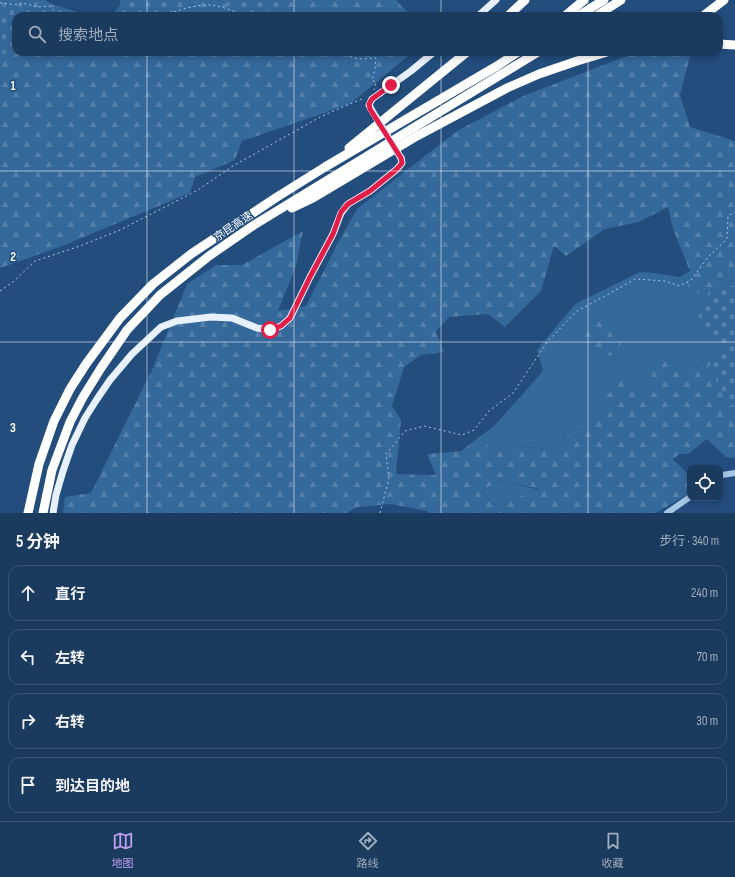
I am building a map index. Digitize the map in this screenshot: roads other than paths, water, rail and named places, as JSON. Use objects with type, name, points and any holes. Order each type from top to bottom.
[{"type":"highway","points":[[512,12],[524,0]]},
{"type":"highway","points":[[570,12],[584,0]]},
{"type":"highway","points":[[584,12],[604,0]]},
{"type":"highway","points":[[602,12],[621,0]]},
{"type":"highway","points":[[708,12],[724,0]]},
{"type":"highway","points":[[723,44],[735,46]]},
{"type":"highway","points":[[325,167],[462,56]]},
{"type":"highway","name":"京昆高速","points":[[28,513],[39,464],[54,421],[70,389],[86,364],[120,318],[153,284],[191,254],[277,197],[512,56]]},
{"type":"highway","name":"京昆高速","points":[[43,513],[52,470],[70,422],[83,397],[100,368],[127,330],[160,295],[209,256],[254,225],[531,56]]},
{"type":"highway","points":[[254,225],[313,198],[417,136],[506,88],[539,74],[594,56]]},
{"type":"main road","points":[[482,12],[496,0]]},
{"type":"main road","points":[[53,513],[63,471],[72,445],[85,418],[110,380],[132,354],[161,326],[177,321],[211,317],[232,318],[257,328],[270,330],[281,326],[290,318],[333,234],[341,212],[348,204],[370,191],[397,169],[402,163],[401,158],[370,109],[370,97],[411,71],[429,56]]},
{"type":"lane","points":[[723,474],[735,473]]},
{"type":"lane","points":[[667,513],[687,499]]}]
